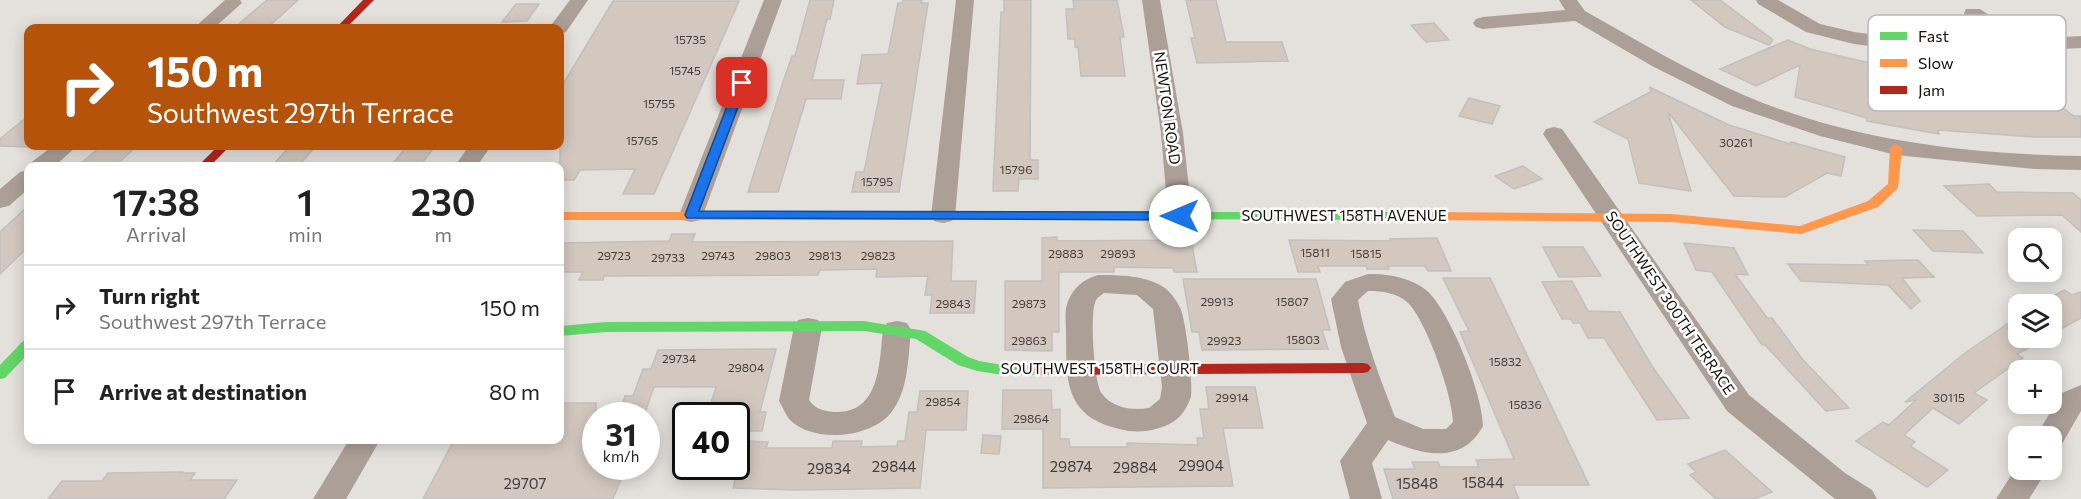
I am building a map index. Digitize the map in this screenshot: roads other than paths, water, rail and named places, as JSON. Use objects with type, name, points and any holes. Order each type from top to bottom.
[{"type":"street","points":[[208,24],[233,3],[209,0]]},
{"type":"street","points":[[345,24],[369,0]]},
{"type":"street","points":[[562,24],[579,0]]},
{"type":"street","points":[[691,215],[774,0]]},
{"type":"street","points":[[943,216],[965,0]]},
{"type":"street","name":"NEWTON ROAD","points":[[1151,0],[1172,133],[1180,216]]},
{"type":"street","points":[[1765,0],[1813,28],[1868,40]]},
{"type":"street","points":[[1483,23],[1573,8],[1659,62],[1740,101],[1828,131],[1896,148],[2034,162],[2081,163]]},
{"type":"street","points":[[2066,43],[2081,42]]},
{"type":"street","name":"SOUTHWEST 300TH TERRACE","points":[[1554,134],[1738,403],[1834,482],[1861,499]]},
{"type":"street","name":"SOUTHWEST 158TH AVENUE","points":[[564,216],[1612,216],[1671,218],[1801,230],[1873,204],[1894,184],[1896,148]]},
{"type":"street","points":[[46,162],[61,150]]},
{"type":"street","points":[[208,162],[220,150]]},
{"type":"street","points":[[0,201],[24,180]]},
{"type":"street","points":[[1377,282],[1407,289],[1420,298],[1431,313],[1467,406],[1468,426],[1454,440],[1420,441],[1383,424],[1363,368],[1344,299],[1350,290],[1362,284],[1377,282]]},
{"type":"street","points":[[1122,284],[1152,292],[1167,310],[1176,369],[1176,392],[1173,405],[1159,416],[1133,421],[1109,416],[1092,402],[1084,387],[1082,369],[1081,300],[1087,291],[1098,285],[1122,284]]},
{"type":"street","name":"SOUTHWEST 158TH COURT","points":[[564,331],[606,327],[864,326],[897,330],[925,337],[938,343],[963,361],[978,367],[1015,371],[1363,368]]},
{"type":"street","points":[[808,327],[794,400],[798,410],[807,418],[829,423],[857,419],[879,406],[886,396],[897,330]]},
{"type":"street","points":[[0,374],[24,349]]},
{"type":"street","points":[[2056,426],[2072,400],[2081,396]]},
{"type":"street","points":[[1366,499],[1356,461],[1383,424]]},
{"type":"street","points":[[328,499],[362,444]]},
{"type":"street","points":[[2012,499],[2024,480]]}]
